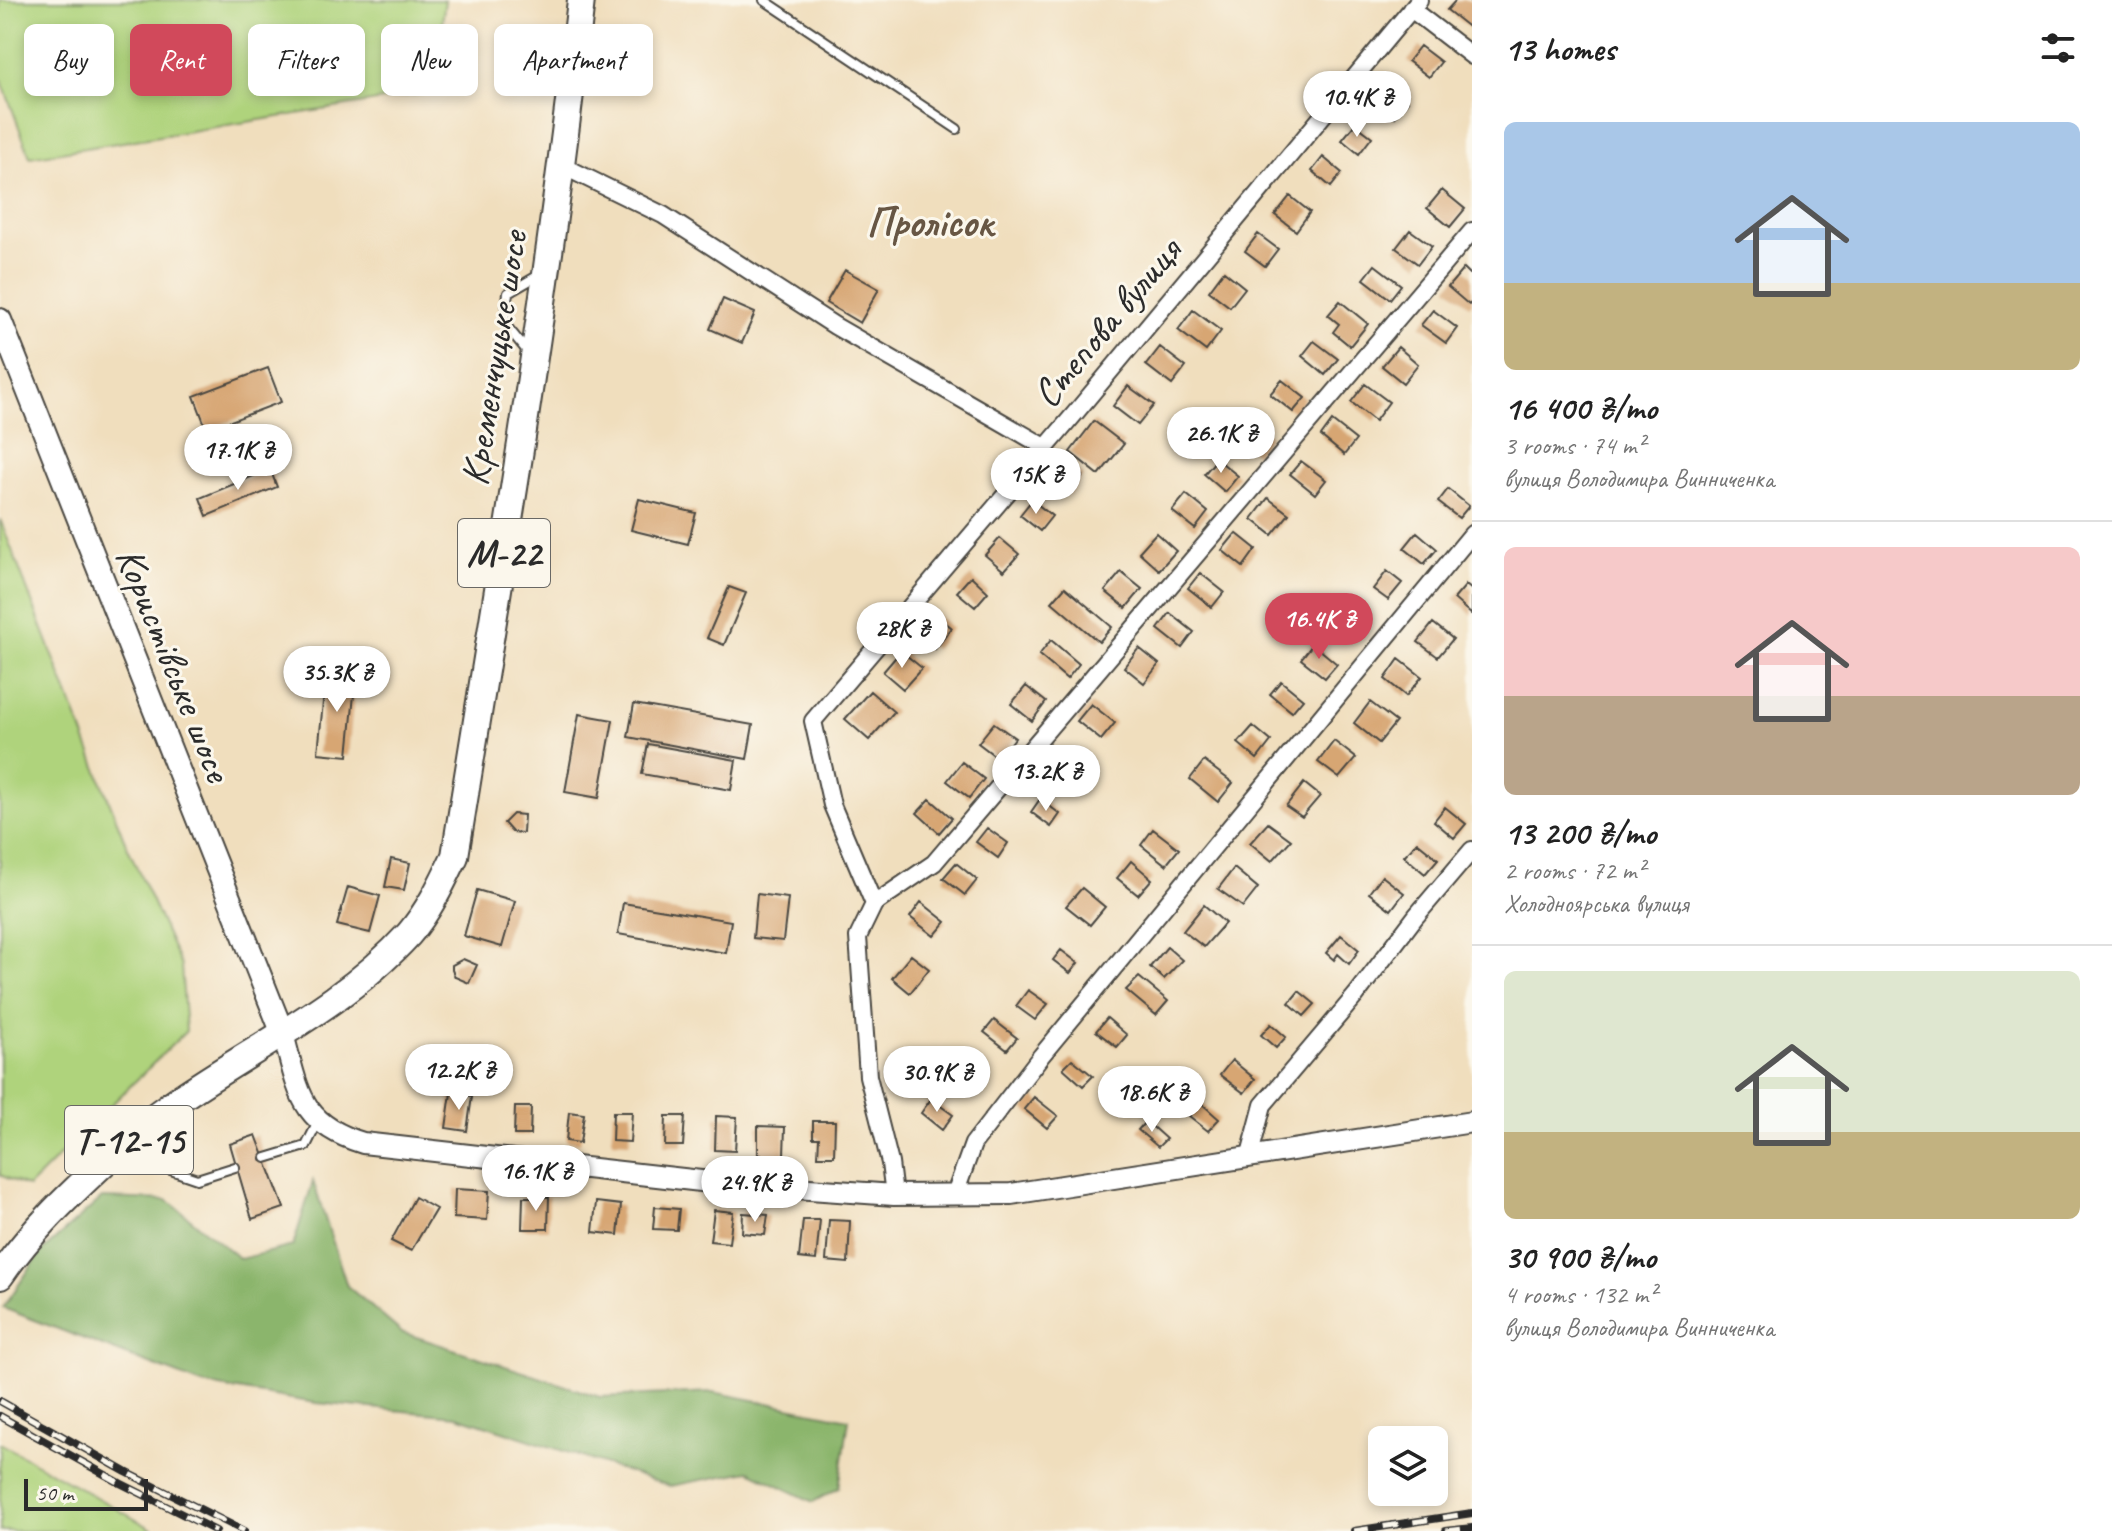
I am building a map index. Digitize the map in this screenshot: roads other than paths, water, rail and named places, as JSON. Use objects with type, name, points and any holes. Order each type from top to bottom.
[{"type":"highway","name":"Кременчуцьке шосе","points":[[283,1034],[377,964],[409,933],[436,897],[455,856],[535,361],[563,166],[581,0]]},
{"type":"highway","name":"Т-12-15","points":[[0,1276],[28,1238],[65,1197],[160,1112],[283,1034]]},
{"type":"main road","name":"Користівське шосе","points":[[0,320],[283,1034]]},
{"type":"street","points":[[1415,5],[1472,56]]},
{"type":"street","name":"Степова вулиця","points":[[874,904],[832,805],[813,721],[1415,5]]},
{"type":"street","points":[[563,166],[663,215],[835,326],[1045,447]]},
{"type":"street","points":[[894,1195],[890,1163],[868,1076],[858,937],[874,904],[934,863],[1472,231]]},
{"type":"street","points":[[955,1194],[973,1144],[1041,1056],[1472,534]]},
{"type":"street","points":[[1249,1158],[1263,1105],[1472,850]]},
{"type":"street","points":[[283,1034],[308,1109],[318,1122],[336,1135],[363,1143],[710,1182],[894,1195],[1011,1194],[1472,1122]]},
{"type":"lane","points":[[764,0],[957,129]]},
{"type":"lane","points":[[535,361],[504,323],[508,293],[547,270]]},
{"type":"lane","points":[[266,1158],[306,1146],[318,1122]]},
{"type":"lane","points":[[117,1151],[197,1179],[235,1167]]},
{"type":"railway","points":[[0,1401],[126,1472],[244,1531]]},
{"type":"railway","points":[[0,1416],[120,1483],[216,1531]]},
{"type":"railway","points":[[1354,1531],[1472,1513]]},
{"type":"railway","points":[[1446,1531],[1472,1528]]},
{"type":"district","name":"Пролісок","points":[[930,221]]}]
